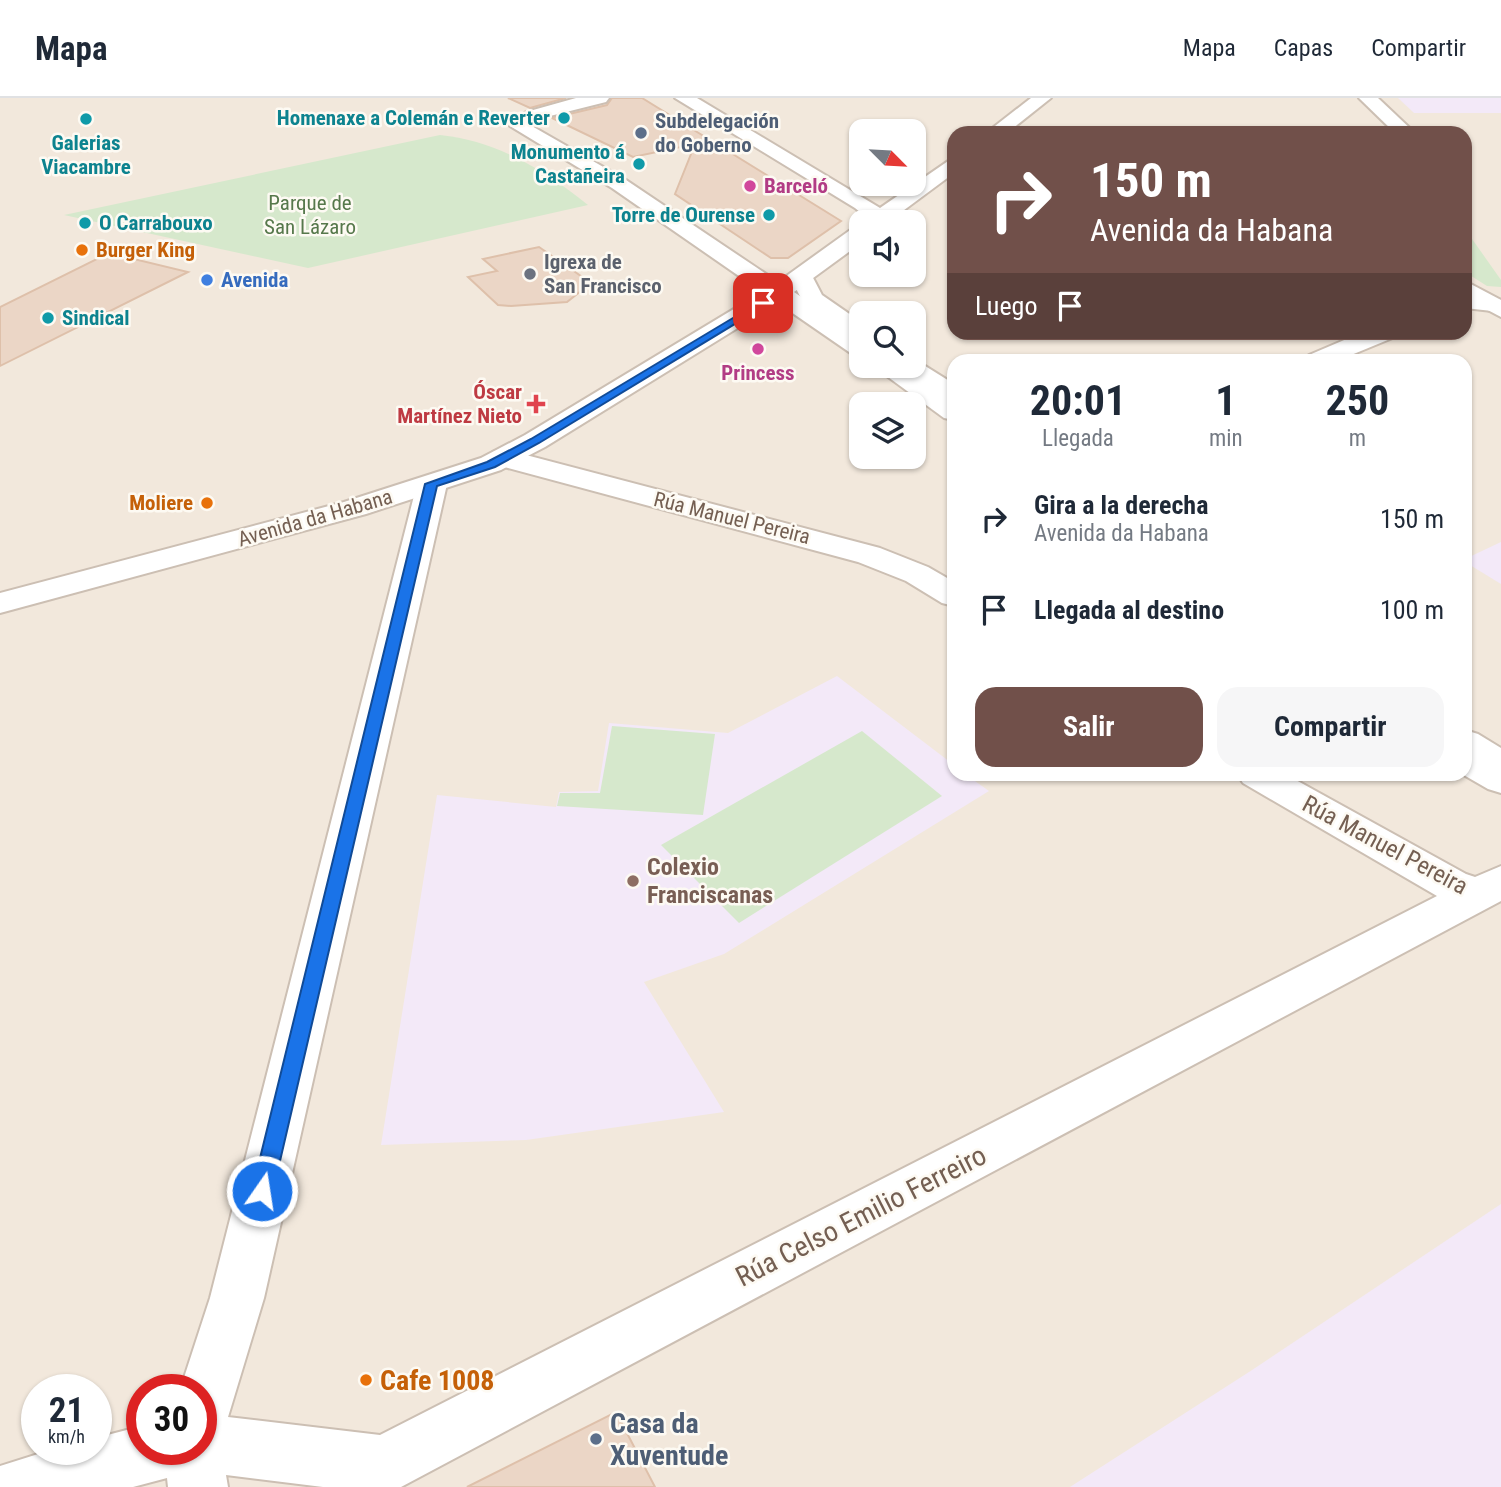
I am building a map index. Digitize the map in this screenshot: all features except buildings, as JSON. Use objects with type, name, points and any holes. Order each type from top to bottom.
[{"type":"street","points":[[600,98],[543,112],[522,121],[520,128],[569,153],[640,197],[849,341]]},
{"type":"street","points":[[668,98],[705,110]]},
{"type":"street","points":[[684,98],[871,210]]},
{"type":"street","points":[[1004,126],[1042,98]]},
{"type":"street","points":[[1368,98],[1398,126]]},
{"type":"street","points":[[890,210],[947,168]]},
{"type":"street","name":"Avenida da Habana","points":[[0,603],[206,549],[432,484],[503,458],[778,293],[849,242]]},
{"type":"street","points":[[802,277],[812,299],[849,325]]},
{"type":"street","points":[[1472,293],[1498,308]]},
{"type":"street","points":[[1472,302],[1498,308]]},
{"type":"street","points":[[1333,354],[1367,340]]},
{"type":"street","points":[[926,377],[947,391]]},
{"type":"street","points":[[904,378],[947,407]]},
{"type":"street","name":"Rúa Manuel Pereira","points":[[503,458],[869,555],[917,574],[947,592]]},
{"type":"street","points":[[213,1374],[237,1298],[432,484]]},
{"type":"street","points":[[1472,747],[1501,766]]},
{"type":"street","points":[[1472,762],[1501,780]]},
{"type":"street","name":"Rúa Manuel Pereira","points":[[1268,781],[1451,885],[1490,889]]},
{"type":"street","name":"Rúa Celso Emilio Ferreiro","points":[[217,1445],[383,1465],[1490,889]]},
{"type":"street","points":[[22,1487],[126,1460]]},
{"type":"street","points":[[195,1465],[198,1487]]},
{"type":"shaded area","points":[[0,98],[1501,98],[1501,1487],[0,1487]]},
{"type":"shaded area","points":[[1398,98],[1501,98],[1501,113],[1414,113]]},
{"type":"shaded area","points":[[1501,542],[1501,584],[1472,566],[1472,556]]},
{"type":"shaded area","name":"Colexio Franciscanas","points":[[837,676],[947,760],[947,781],[975,781],[989,791],[724,954],[644,982],[724,1112],[526,1140],[381,1145],[437,795],[556,807],[559,792],[598,791],[609,723],[728,733]]},
{"type":"shaded area","points":[[1501,1204],[1501,1487],[1070,1487],[1249,1372]]},
{"type":"green space","name":"Parque de San Lázaro","points":[[440,135],[481,144],[519,159],[588,205],[308,268],[64,215]]},
{"type":"green space","points":[[1472,239],[1501,280],[1501,287],[1487,286],[1472,276]]},
{"type":"green space","points":[[612,726],[715,734],[703,815],[557,806],[560,793],[600,793]]},
{"type":"green space","points":[[862,731],[942,796],[739,923],[661,845]]},
{"type":"place","name":"Homenaxe a Colemán e Reverter","points":[[564,118]]},
{"type":"place","name":"Galerias Viacambre","points":[[86,119]]},
{"type":"place","name":"Subdelegación do Goberno","points":[[641,133]]},
{"type":"place","name":"Monumento á Castañeira","points":[[639,164]]},
{"type":"place","name":"Barceló","points":[[750,186]]},
{"type":"place","name":"Torre de Ourense","points":[[769,215]]},
{"type":"place","name":"O Carrabouxo","points":[[85,223]]},
{"type":"place","name":"Burger King","points":[[82,250]]},
{"type":"place","name":"Igrexa de San Francisco","points":[[530,274]]},
{"type":"place","name":"Avenida","points":[[207,280]]},
{"type":"place","name":"Sindical","points":[[48,318]]},
{"type":"place","name":"Princess","points":[[758,349]]},
{"type":"place","name":"Óscar Martínez Nieto","points":[[536,404]]},
{"type":"place","name":"Moliere","points":[[207,503]]},
{"type":"place","name":"Colexio Franciscanas","points":[[633,881]]},
{"type":"place","name":"Cafe 1008","points":[[366,1380]]},
{"type":"place","name":"Casa da Xuventude","points":[[596,1439]]},
{"type":"route","points":[[262,1191],[432,484],[491,464],[535,441],[763,303]]}]
